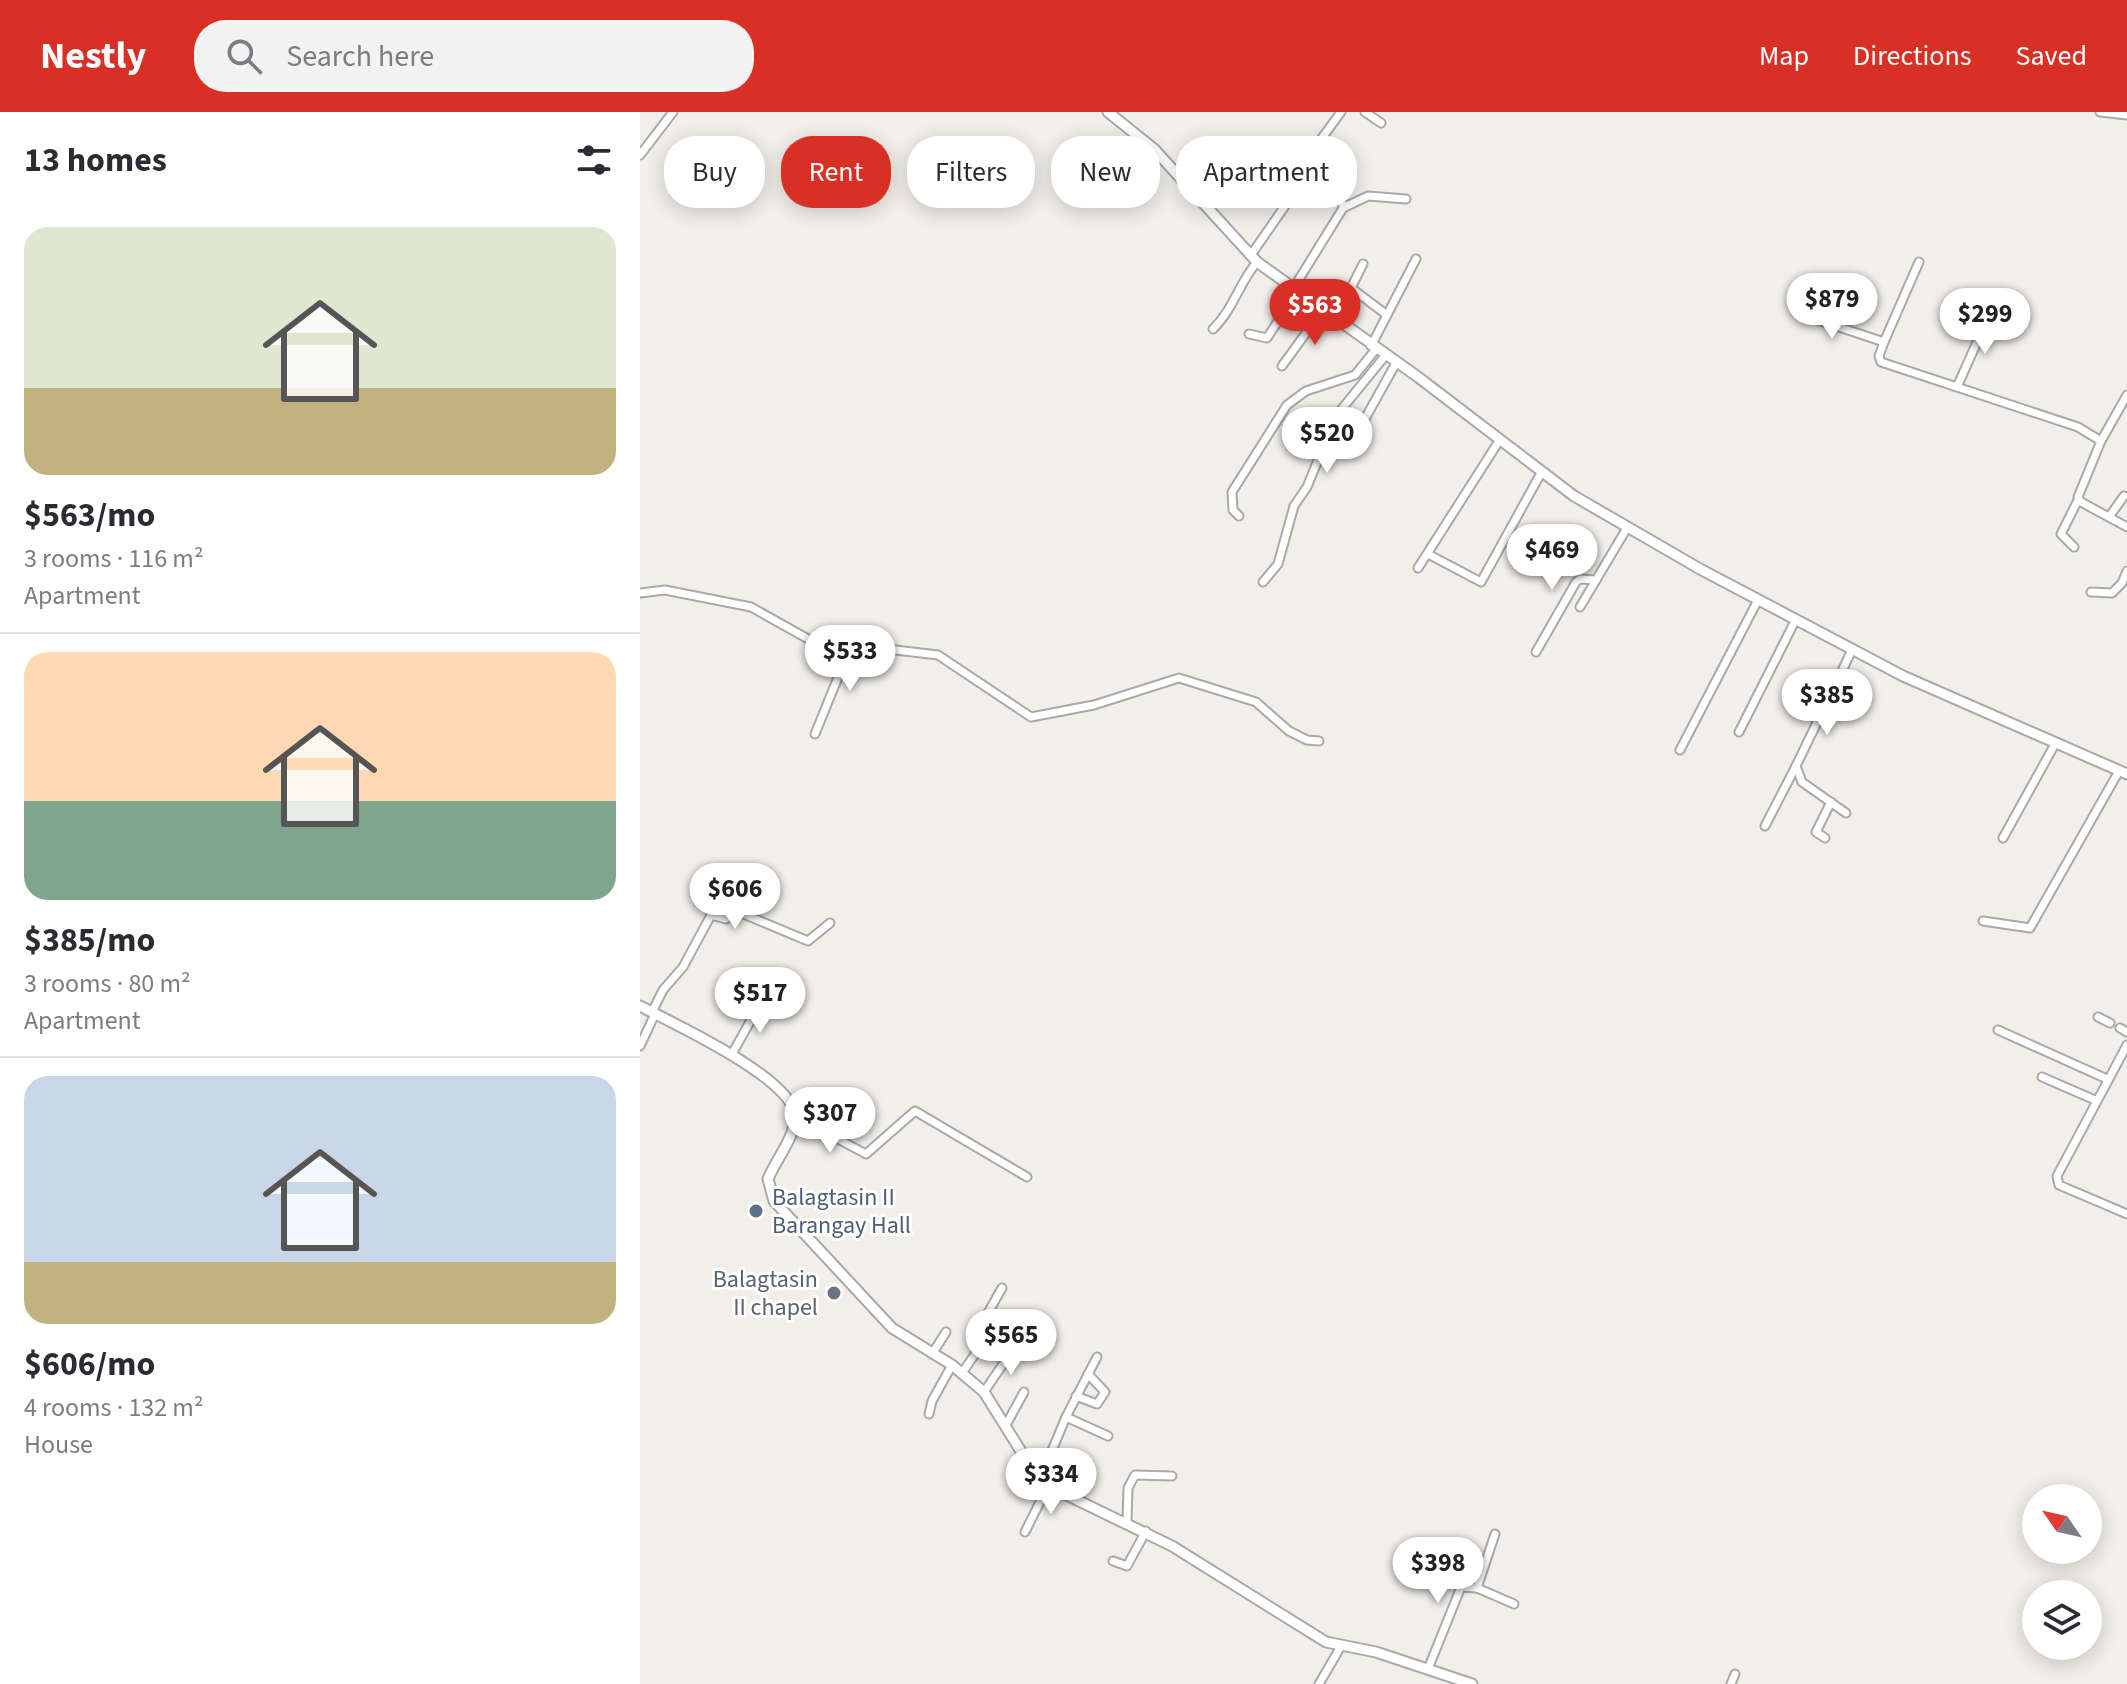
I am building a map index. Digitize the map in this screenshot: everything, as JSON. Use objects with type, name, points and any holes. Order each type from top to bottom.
[{"type":"street","points":[[640,155],[673,112]]},
{"type":"street","points":[[1108,112],[1154,149],[1254,259],[1541,473],[1627,528],[1795,621],[2055,744],[2123,772],[2030,928],[1983,921]]},
{"type":"street","points":[[1323,136],[1341,112]]},
{"type":"street","points":[[1365,112],[1381,123]]},
{"type":"street","points":[[2100,112],[2127,115]]},
{"type":"street","points":[[1357,201],[1368,196],[1406,199]]},
{"type":"street","points":[[1213,329],[1229,311],[1254,259],[1284,208]]},
{"type":"street","points":[[1249,334],[1267,338],[1343,208]]},
{"type":"street","points":[[1239,516],[1233,510],[1232,492],[1287,405],[1306,391],[1355,375],[1373,348],[1416,259]]},
{"type":"street","points":[[1919,262],[1884,342],[1879,356],[1881,362],[2078,427],[2101,441]]},
{"type":"street","points":[[1363,264],[1351,288],[1387,315]]},
{"type":"street","points":[[1795,305],[1821,321],[1884,342]]},
{"type":"street","points":[[1282,366],[1322,311]]},
{"type":"street","points":[[1957,387],[1990,313]]},
{"type":"street","points":[[1263,582],[1278,564],[1294,506],[1307,487],[1336,416],[1385,356]]},
{"type":"street","points":[[1346,453],[1396,363]]},
{"type":"street","points":[[2074,547],[2061,534],[2101,441],[2127,395]]},
{"type":"street","points":[[1418,568],[1499,441]]},
{"type":"street","points":[[1428,554],[1481,582],[1541,473]]},
{"type":"street","points":[[2109,517],[2124,496]]},
{"type":"street","points":[[2078,500],[2127,527]]},
{"type":"street","points":[[1580,607],[1627,528]]},
{"type":"street","points":[[2091,592],[2112,593],[2122,583],[2127,571]]},
{"type":"street","points":[[1536,652],[1576,582],[1580,579],[1596,580]]},
{"type":"street","points":[[640,593],[665,590],[751,607],[801,637],[938,655],[1031,717],[1094,705],[1171,680],[1188,679],[1256,702],[1289,731],[1307,740],[1319,741]]},
{"type":"street","points":[[1680,750],[1758,600]]},
{"type":"street","points":[[1739,732],[1795,621]]},
{"type":"street","points":[[815,734],[839,675],[839,643]]},
{"type":"street","points":[[1765,826],[1852,650]]},
{"type":"street","points":[[2003,838],[2055,744]]},
{"type":"street","points":[[1796,766],[1802,782],[1846,813]]},
{"type":"street","points":[[1825,838],[1816,832],[1831,802]]},
{"type":"street","points":[[729,916],[744,890],[759,894]]},
{"type":"street","points":[[640,1046],[663,990],[683,967],[724,891]]},
{"type":"street","points":[[711,915],[723,920],[741,913],[808,941],[830,923]]},
{"type":"street","points":[[732,1054],[761,1002]]},
{"type":"street","points":[[640,1006],[732,1054],[775,1087],[795,1116],[866,1154],[915,1111],[1027,1177]]},
{"type":"street","points":[[2098,1017],[2110,1023]]},
{"type":"street","points":[[1998,1030],[2107,1079]]},
{"type":"street","points":[[2127,1045],[2057,1176],[2059,1185],[2127,1214]]},
{"type":"street","points":[[2042,1077],[2095,1100]]},
{"type":"street","points":[[795,1116],[768,1179],[774,1201],[883,1320],[952,1365],[984,1392],[1044,1482],[1146,1531],[1310,1634],[1340,1648],[1376,1652],[1467,1683]]},
{"type":"street","points":[[962,1373],[984,1341],[980,1327],[1002,1288]]},
{"type":"street","points":[[932,1354],[946,1332]]},
{"type":"street","points":[[984,1392],[1018,1342]]},
{"type":"street","points":[[1025,1532],[1066,1417],[1097,1357]]},
{"type":"street","points":[[929,1414],[932,1401],[952,1365]]},
{"type":"street","points":[[1076,1396],[1097,1404],[1105,1392],[1088,1374]]},
{"type":"street","points":[[1006,1425],[1024,1392]]},
{"type":"street","points":[[1066,1417],[1108,1436]]},
{"type":"street","points":[[1127,1522],[1128,1488],[1135,1475],[1172,1476]]},
{"type":"street","points":[[1113,1561],[1127,1566],[1146,1531]]},
{"type":"street","points":[[1477,1588],[1495,1534]]},
{"type":"street","points":[[1428,1669],[1461,1587],[1477,1588],[1514,1604]]},
{"type":"street","points":[[1319,1684],[1340,1648]]},
{"type":"street","points":[[1731,1684],[1735,1674]]},
{"type":"place","name":"Balagtasin II Barangay Hall","points":[[756,1211]]},
{"type":"place","name":"Balagtasin II chapel","points":[[834,1293]]}]
